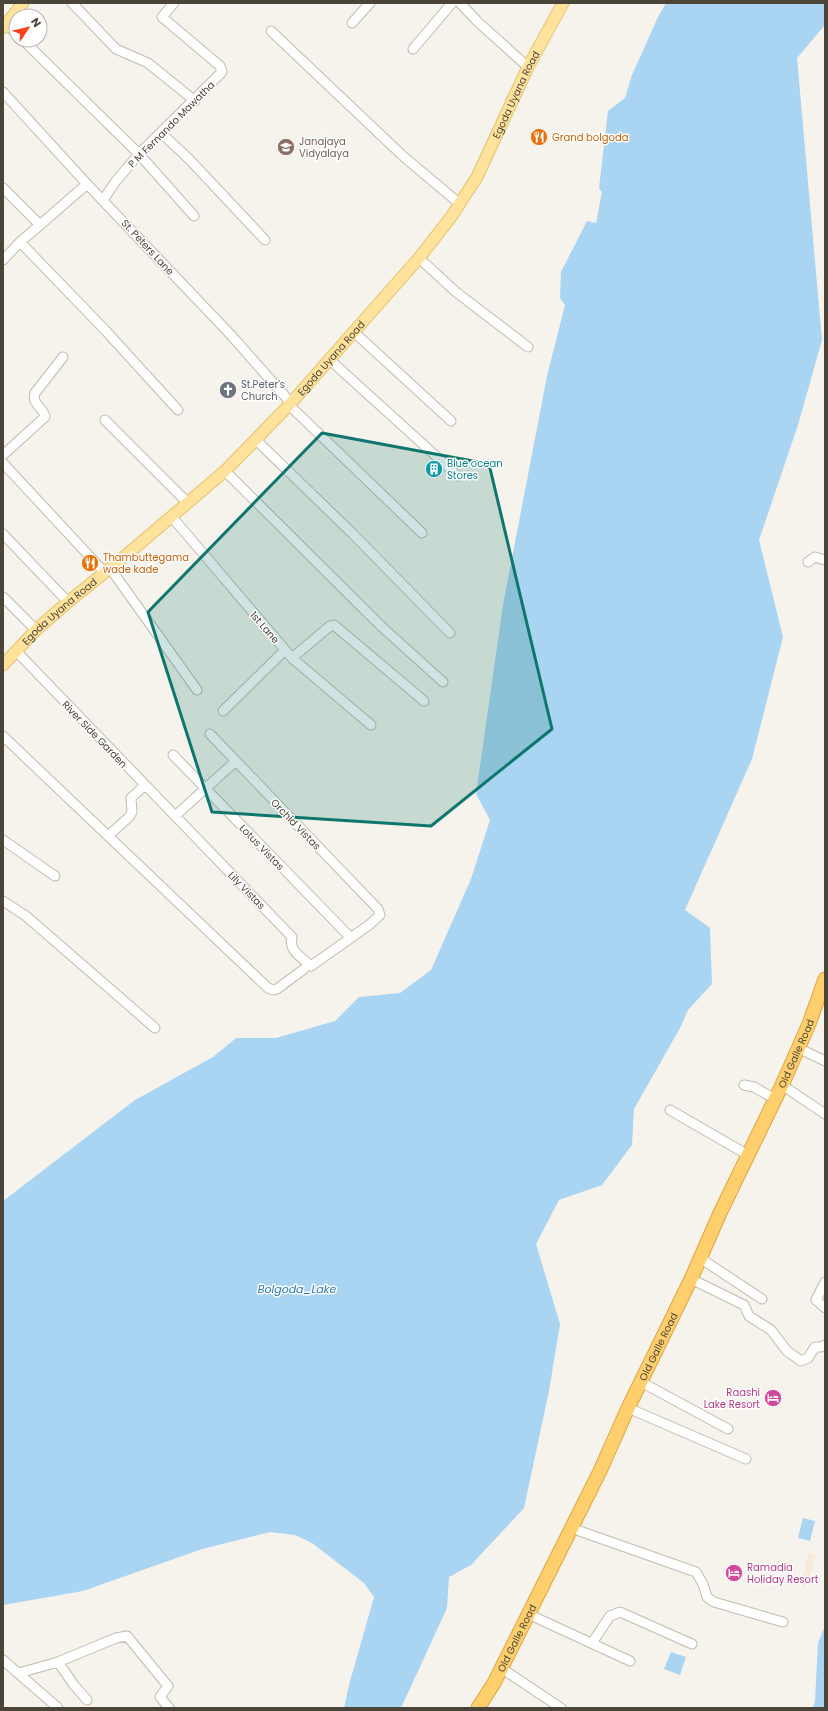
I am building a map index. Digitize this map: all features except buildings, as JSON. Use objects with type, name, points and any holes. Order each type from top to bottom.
[{"type":"highway","name":"Old Galle Road","points":[[478,1708],[501,1668],[600,1470],[628,1408],[691,1280],[748,1155],[782,1085],[809,1024],[825,979]]},
{"type":"main road","points":[[4,23],[14,3]]},
{"type":"main road","points":[[4,23],[23,3]]},
{"type":"main road","name":"Egoda Uyana Road","points":[[3,665],[36,630],[68,602],[172,517],[225,471],[290,404],[419,258],[460,204],[477,177],[528,67],[563,3]]},
{"type":"street","points":[[72,3],[116,49],[148,63],[194,100]]},
{"type":"street","name":"P M Fernando Mawatha","points":[[103,200],[116,181],[139,154],[222,72],[220,66],[162,17],[174,3]]},
{"type":"street","points":[[352,23],[370,3]]},
{"type":"street","points":[[412,49],[452,3]]},
{"type":"street","points":[[460,3],[478,22],[528,67]]},
{"type":"street","points":[[271,31],[404,157],[460,204]]},
{"type":"street","points":[[31,48],[139,154],[194,216]]},
{"type":"street","name":"St. Peters Lane","points":[[3,92],[87,184],[230,334],[290,404],[422,533]]},
{"type":"street","points":[[161,133],[189,159],[265,240]]},
{"type":"street","points":[[3,260],[20,242],[87,184]]},
{"type":"street","points":[[3,188],[40,225]]},
{"type":"street","points":[[20,242],[105,330],[178,410]]},
{"type":"street","points":[[419,258],[456,292],[528,347]]},
{"type":"street","points":[[355,332],[451,421]]},
{"type":"street","points":[[3,455],[45,417],[35,402],[34,394],[62,357]]},
{"type":"street","points":[[330,360],[458,476]]},
{"type":"street","points":[[105,420],[188,503]]},
{"type":"street","points":[[255,440],[353,534],[450,633]]},
{"type":"street","points":[[3,462],[108,570],[197,690]]},
{"type":"street","points":[[225,471],[382,627],[443,682]]},
{"type":"street","name":"1st Lane","points":[[172,517],[292,658],[371,725]]},
{"type":"street","points":[[3,534],[68,602]]},
{"type":"street","points":[[808,562],[815,557],[825,560]]},
{"type":"street","points":[[3,597],[36,630]]},
{"type":"street","points":[[292,658],[330,626],[334,625],[424,701]]},
{"type":"street","points":[[223,711],[286,650]]},
{"type":"street","name":"River Side Garden","points":[[16,651],[175,816]]},
{"type":"street","name":"Orchid Vistas","points":[[210,734],[378,909],[380,914],[369,925],[351,938]]},
{"type":"street","points":[[3,736],[268,988],[273,990],[277,989],[351,938]]},
{"type":"street","name":"Lotus Vistas","points":[[173,755],[351,938]]},
{"type":"street","points":[[175,816],[236,761]]},
{"type":"street","points":[[108,836],[129,817],[132,812],[131,798],[145,785]]},
{"type":"street","name":"Lily Vistas","points":[[175,816],[292,937],[290,943],[292,948],[308,968]]},
{"type":"street","points":[[3,840],[55,876]]},
{"type":"street","points":[[3,901],[26,916],[155,1028]]},
{"type":"street","points":[[798,1048],[825,1061]]},
{"type":"street","points":[[744,1085],[754,1087],[775,1099]]},
{"type":"street","points":[[782,1085],[825,1114]]},
{"type":"street","points":[[670,1110],[748,1155]]},
{"type":"street","points":[[700,1258],[762,1300]]},
{"type":"street","points":[[691,1280],[744,1305],[749,1316],[770,1330],[787,1351],[802,1361],[808,1358],[815,1347],[825,1345]]},
{"type":"street","points":[[825,1282],[816,1300],[825,1308]]},
{"type":"street","points":[[641,1382],[728,1430]]},
{"type":"street","points":[[628,1408],[746,1460]]},
{"type":"street","points":[[571,1528],[696,1572],[703,1584],[707,1597],[714,1602],[783,1622]]},
{"type":"street","points":[[592,1644],[610,1616],[620,1612],[692,1644]]},
{"type":"street","points":[[528,1614],[630,1661]]},
{"type":"street","points":[[20,1673],[58,1662],[116,1638],[127,1636],[168,1686],[160,1697],[169,1708]]},
{"type":"street","points":[[3,1660],[20,1673],[58,1708]]},
{"type":"street","points":[[58,1662],[74,1685],[87,1700]]},
{"type":"street","points":[[501,1668],[561,1708]]},
{"type":"highlighted area","points":[[322,433],[489,464],[552,729],[431,826],[212,812],[148,612]]},
{"type":"shaded area","points":[[809,1553],[816,1556],[806,1587],[800,1585]]},
{"type":"water","name":"Bolgoda_Lake","points":[[666,3],[825,3],[825,25],[797,58],[822,340],[798,425],[759,540],[783,637],[752,759],[685,910],[710,928],[712,984],[688,1010],[680,1028],[634,1109],[632,1145],[602,1185],[559,1200],[536,1244],[560,1324],[549,1391],[524,1508],[471,1565],[449,1577],[447,1608],[401,1708],[344,1708],[374,1597],[364,1583],[312,1543],[295,1535],[270,1532],[202,1549],[83,1591],[3,1605],[3,1201],[135,1100],[213,1057],[236,1038],[276,1038],[335,1021],[359,997],[400,993],[431,970],[471,879],[490,820],[476,794],[503,605],[547,376],[565,305],[560,298],[561,272],[587,221],[596,223],[602,192],[599,188],[608,111],[625,98],[632,75],[658,17]]},
{"type":"water","points":[[803,1518],[815,1521],[810,1541],[798,1538]]},
{"type":"water","points":[[825,1626],[825,1708],[813,1708],[815,1701],[818,1643]]},
{"type":"water","points":[[671,1652],[686,1657],[680,1675],[664,1669]]},
{"type":"place","name":"Grand bolgoda","points":[[539,137]]},
{"type":"place","name":"Janajaya Vidyalaya","points":[[286,147]]},
{"type":"place","name":"St.Peter's Church","points":[[228,390]]},
{"type":"place","name":"Blue ocean Stores","points":[[434,469]]},
{"type":"place","name":"Thambuttegama wade kade","points":[[90,563]]},
{"type":"place","name":"Raashi Lake Resort","points":[[773,1398]]},
{"type":"place","name":"Ramadia Holiday Resort","points":[[734,1573]]}]
